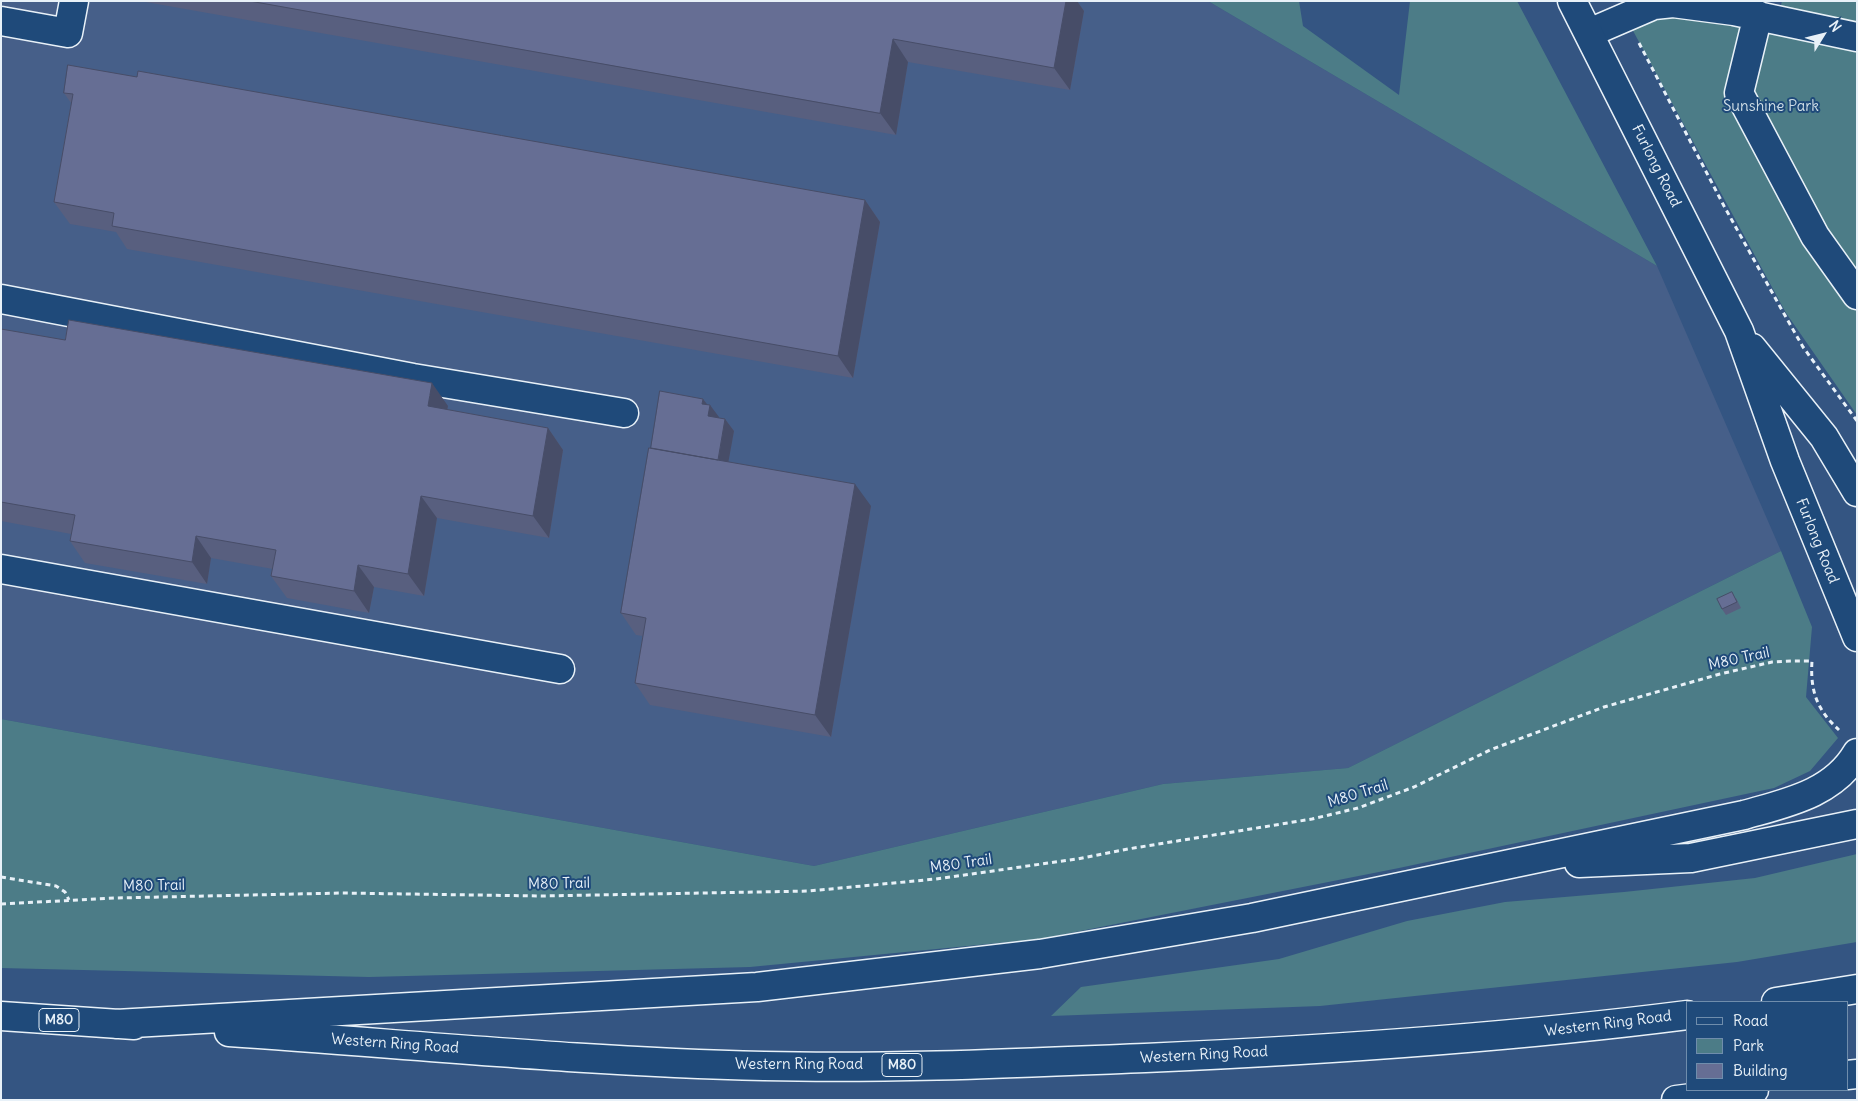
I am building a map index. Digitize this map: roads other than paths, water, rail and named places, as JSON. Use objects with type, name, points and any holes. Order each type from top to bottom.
[{"type":"main road","points":[[1,21],[68,33],[74,1]]},
{"type":"main road","name":"Furlong Road","points":[[1572,1],[1739,331],[1785,460],[1857,637]]},
{"type":"main road","points":[[1588,33],[1654,5],[1673,3],[1734,10],[1857,37]]},
{"type":"main road","points":[[1758,15],[1739,93],[1815,236],[1857,295]]},
{"type":"main road","points":[[1,299],[412,378],[624,413]]},
{"type":"main road","name":"Furlong Road","points":[[1739,331],[1824,437],[1857,492]]},
{"type":"main road","points":[[1,568],[560,669]]},
{"type":"main road","points":[[116,1024],[757,988],[1040,954],[1252,918],[1744,815],[1805,797],[1828,785],[1853,760],[1850,743]]},
{"type":"main road","points":[[1495,866],[1691,858],[1857,824]]},
{"type":"main road","points":[[1782,1001],[1857,989]]},
{"type":"main road","name":"Western Ring Road","points":[[1,1016],[635,1061],[766,1066],[1057,1062],[1234,1054],[1424,1042],[1591,1027],[1686,1014]]},
{"type":"main road","points":[[1676,1100],[1746,1091]]},
{"type":"park label","name":"Sunshine Park","points":[[1771,107]]}]
